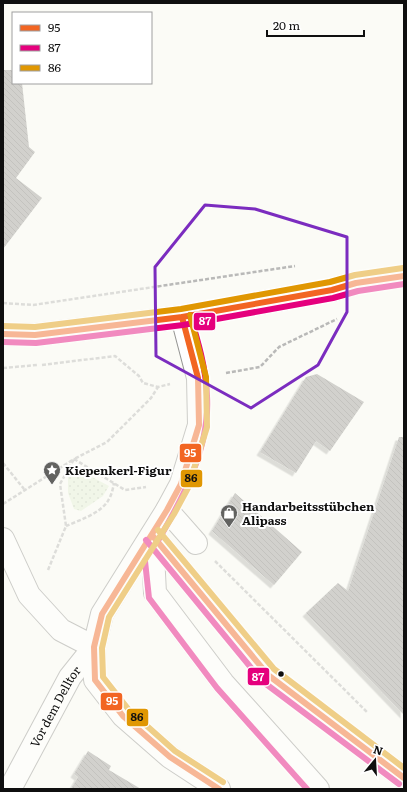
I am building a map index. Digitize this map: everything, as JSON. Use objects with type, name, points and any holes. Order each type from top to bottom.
[{"type":"street","points":[[3,334],[35,335],[182,317],[332,290],[356,283],[404,276]]},
{"type":"street","name":"Vor dem Delltor","points":[[10,789],[70,677],[94,647],[102,614],[168,510],[181,484],[199,425],[198,378],[182,317]]},
{"type":"street","points":[[168,510],[196,543]]},
{"type":"street","points":[[152,535],[268,674],[404,778]]},
{"type":"street","points":[[152,535],[155,592],[223,683],[318,789]]},
{"type":"street","points":[[3,539],[29,595],[61,630],[94,647],[95,680],[123,716],[170,757],[219,789]]},
{"type":"path","points":[[3,303],[33,304],[302,265]]},
{"type":"path","points":[[3,368],[115,356],[138,376],[143,383],[158,387],[260,367],[279,347],[341,317]]},
{"type":"path","points":[[3,504],[74,459],[107,442],[151,398],[158,387]]},
{"type":"path","points":[[74,459],[125,490],[181,484]]},
{"type":"path","points":[[29,595],[49,569],[66,526],[60,484],[74,459]]},
{"type":"path","points":[[3,463],[24,490]]},
{"type":"path","points":[[66,526],[86,518],[109,500],[114,483]]},
{"type":"path","points":[[196,543],[370,716]]},
{"type":"highlighted area","points":[[205,205],[255,209],[347,237],[347,312],[318,365],[251,408],[156,356],[155,267]]},
{"type":"green space","points":[[77,469],[109,486],[103,496],[81,511],[74,509],[68,493],[68,472]]},
{"type":"building","points":[[3,70],[12,70],[12,84],[22,84],[29,147],[35,152],[16,178],[42,198],[3,249]]},
{"type":"building","points":[[317,374],[364,402],[330,451],[316,441],[296,473],[260,452],[306,377]]},
{"type":"building","points":[[399,437],[404,437],[404,715],[306,613],[338,583],[348,591]]},
{"type":"building","points":[[235,493],[302,552],[274,585],[212,531]]},
{"type":"building","points":[[88,751],[111,766],[109,770],[141,789],[71,789],[78,777],[74,774]]},
{"type":"transit line","name":"86","points":[[3,326],[35,327],[181,309],[330,282],[355,275],[403,268]]},
{"type":"transit line","name":"95","points":[[3,334],[35,335],[182,317],[332,290],[356,283],[404,276]]},
{"type":"transit line","name":"87","points":[[3,342],[36,343],[183,325],[333,298],[358,291],[404,284]]},
{"type":"transit line","name":"87","points":[[159,539],[194,470],[200,452],[207,415],[205,375],[190,315]]},
{"type":"transit line","name":"86","points":[[190,315],[206,377],[207,427],[188,488],[174,514],[109,617],[102,648],[103,677],[129,710],[175,751],[223,782]]},
{"type":"transit line","name":"95","points":[[182,317],[198,378],[199,425],[181,484],[167,510],[102,614],[94,647],[95,680],[123,716],[170,757],[219,789]]},
{"type":"transit line","name":"86","points":[[158,530],[274,669],[404,768]]},
{"type":"transit line","name":"95","points":[[152,535],[268,675],[404,778]]},
{"type":"transit line","name":"87","points":[[146,540],[262,681],[399,784]]},
{"type":"transit line","name":"87","points":[[145,561],[149,598],[217,688],[307,789]]},
{"type":"place","name":"Kiepenkerl-Figur","points":[[52,485]]},
{"type":"place","name":"Handarbeitsstübchen Alipass","points":[[229,528]]}]
